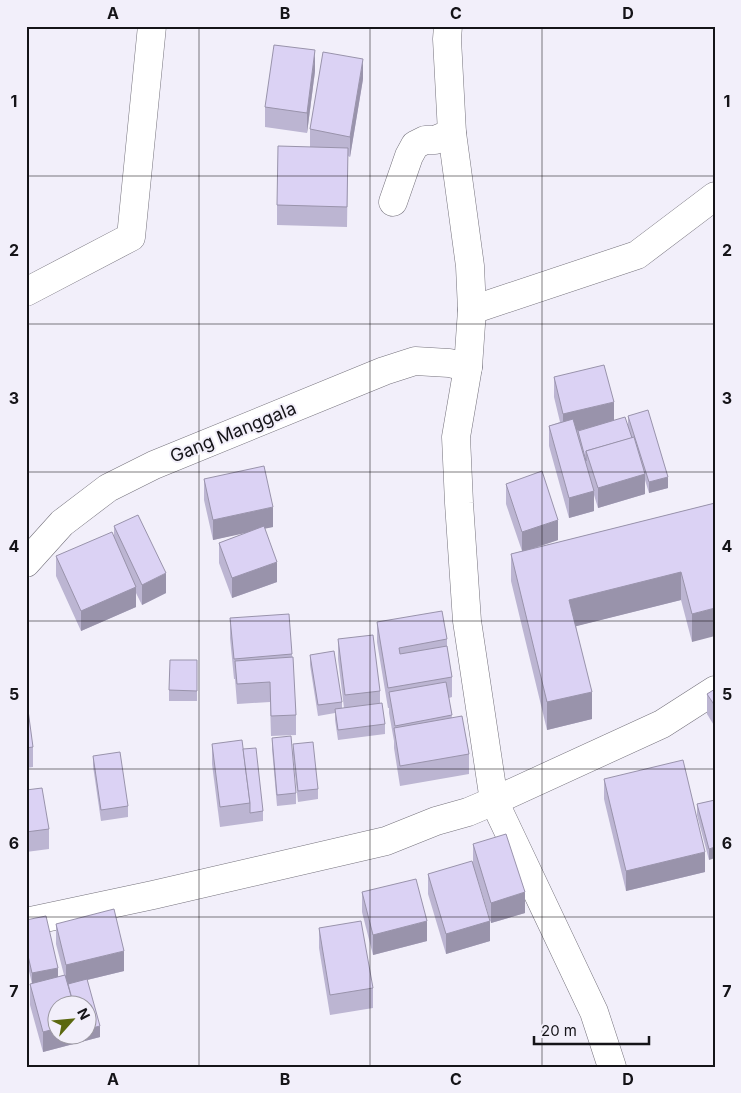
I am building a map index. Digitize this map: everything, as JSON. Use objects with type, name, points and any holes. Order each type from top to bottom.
[{"type":"street","points":[[26,292],[131,237],[152,26]]},
{"type":"street","points":[[448,26],[452,133],[470,266],[472,310],[468,367],[456,437],[459,503],[467,620],[494,802],[594,1012],[612,1067]]},
{"type":"street","points":[[393,202],[409,156],[415,145],[425,140],[436,140],[452,133]]},
{"type":"street","points":[[472,310],[637,255],[715,196]]},
{"type":"street","name":"Gang Manggala","points":[[26,563],[62,523],[108,488],[154,465],[384,371],[415,361],[449,363],[468,367]]},
{"type":"street","points":[[26,922],[153,895],[386,841],[436,821],[494,802],[662,724],[715,690]]},
{"type":"building","points":[[274,45],[315,50],[307,113],[265,107]]},
{"type":"building","points":[[323,52],[363,59],[350,137],[310,129]]},
{"type":"building","points":[[278,146],[348,148],[347,207],[277,205]]},
{"type":"building","points":[[604,365],[614,402],[563,414],[554,377]]},
{"type":"building","points":[[648,410],[668,477],[649,482],[628,416]]},
{"type":"building","points":[[625,417],[632,438],[586,451],[586,461],[578,431]]},
{"type":"building","points":[[573,419],[594,491],[569,498],[549,426]]},
{"type":"building","points":[[634,437],[645,474],[598,488],[586,451]]},
{"type":"building","points":[[264,466],[273,507],[213,520],[204,479]]},
{"type":"building","points":[[542,471],[558,520],[522,532],[506,484]]},
{"type":"building","points":[[715,503],[715,608],[692,614],[681,572],[569,600],[592,692],[547,702],[511,554]]},
{"type":"building","points":[[138,515],[166,573],[142,585],[114,526]]},
{"type":"building","points":[[264,526],[277,562],[232,578],[219,543]]},
{"type":"building","points":[[112,532],[136,587],[81,611],[56,556]]},
{"type":"building","points":[[442,611],[447,639],[399,648],[400,654],[447,646],[452,677],[388,688],[377,622]]},
{"type":"building","points":[[289,614],[292,654],[234,659],[230,618]]},
{"type":"building","points":[[373,635],[380,691],[345,695],[338,639]]},
{"type":"building","points":[[334,651],[342,702],[318,705],[310,655]]},
{"type":"building","points":[[293,657],[296,715],[271,716],[270,682],[237,684],[235,661]]},
{"type":"building","points":[[170,660],[197,660],[197,691],[169,690]]},
{"type":"building","points":[[446,682],[452,715],[395,726],[389,692]]},
{"type":"building","points":[[715,689],[715,706],[707,694]]},
{"type":"building","points":[[382,703],[385,724],[338,730],[335,709]]},
{"type":"building","points":[[26,710],[28,710],[33,747],[26,748]]},
{"type":"building","points":[[462,716],[469,754],[400,766],[394,728]]},
{"type":"building","points":[[291,736],[296,793],[277,795],[272,738]]},
{"type":"building","points":[[242,740],[250,803],[220,807],[212,744]]},
{"type":"building","points":[[313,742],[318,789],[298,791],[293,744]]},
{"type":"building","points":[[256,748],[263,811],[250,813],[243,749]]},
{"type":"building","points":[[120,752],[128,806],[101,810],[93,756]]},
{"type":"building","points":[[683,760],[705,852],[626,871],[604,779]]},
{"type":"building","points":[[42,788],[49,829],[26,832],[26,790]]},
{"type":"building","points":[[715,800],[715,847],[709,849],[697,804]]},
{"type":"building","points":[[506,834],[525,892],[491,903],[473,844]]},
{"type":"building","points":[[472,861],[490,921],[446,934],[428,874]]},
{"type":"building","points":[[416,879],[427,921],[373,935],[362,892]]},
{"type":"building","points":[[114,909],[124,951],[66,965],[56,924]]},
{"type":"building","points":[[46,916],[58,968],[32,973],[26,947],[26,920]]},
{"type":"building","points":[[361,921],[373,988],[330,995],[319,928]]},
{"type":"building","points":[[65,975],[71,996],[48,996],[48,1031],[43,1032],[30,984]]},
{"type":"building","points":[[87,979],[92,996],[71,996],[68,984]]}]
